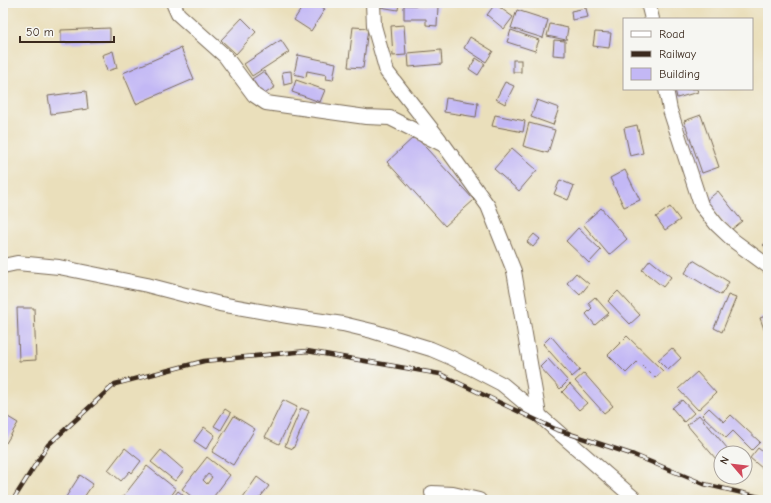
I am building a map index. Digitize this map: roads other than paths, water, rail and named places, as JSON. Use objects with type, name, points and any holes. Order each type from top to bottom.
[{"type":"street","points":[[174,3],[178,14],[225,56],[254,95],[266,103],[366,117],[390,118],[444,145]]},
{"type":"street","points":[[373,3],[374,26],[387,72],[444,145],[488,206],[514,271],[539,415]]},
{"type":"street","points":[[666,90],[670,110],[701,205],[716,225],[734,241],[768,266]]},
{"type":"street","points":[[3,266],[17,263],[59,268],[147,285],[220,304],[343,324],[431,349],[502,384],[636,500]]},
{"type":"street","points":[[432,493],[453,494],[479,500]]},
{"type":"railway","points":[[13,500],[48,445],[115,384],[204,361],[307,351],[440,374],[555,429],[634,455],[704,484],[768,499]]}]
